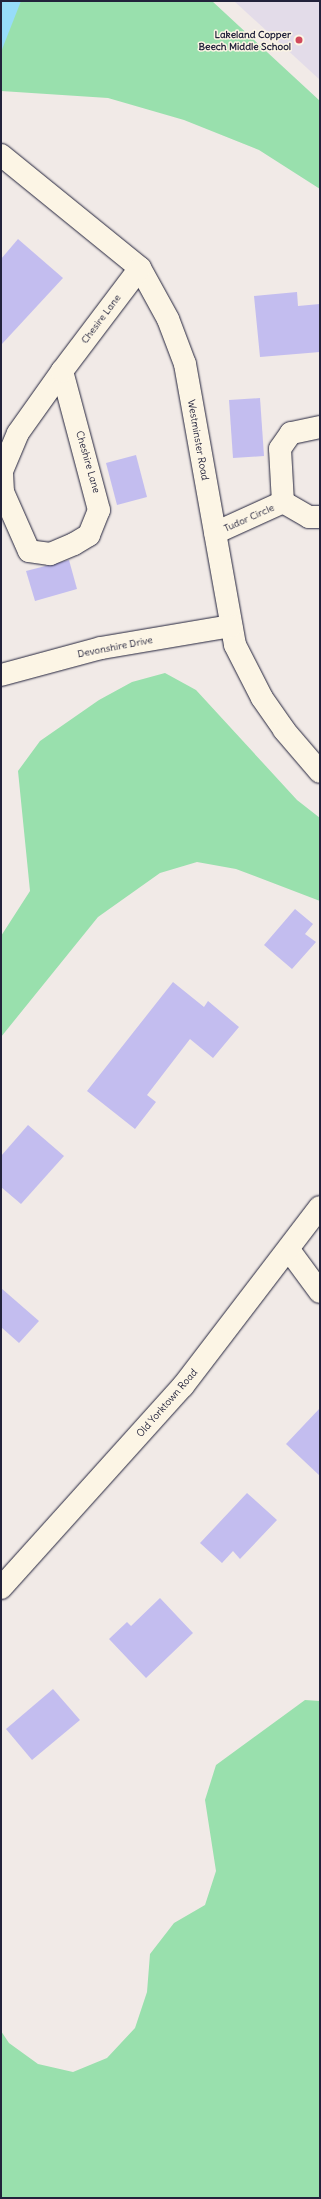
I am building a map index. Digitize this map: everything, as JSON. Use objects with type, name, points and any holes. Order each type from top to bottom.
[{"type":"street","name":"Westminster Road","points":[[1,155],[140,268],[168,319],[185,364],[235,645],[262,698],[284,730],[320,772]]},
{"type":"street","name":"Chesire Lane","points":[[62,371],[140,268]]},
{"type":"street","name":"Cheshire Lane","points":[[62,371],[99,510],[89,535],[74,544],[50,554],[29,551],[3,492],[2,471],[18,433],[62,371]]},
{"type":"street","name":"Tudor Circle","points":[[283,502],[280,449],[291,433],[320,427]]},
{"type":"street","name":"Tudor Circle","points":[[214,533],[283,502]]},
{"type":"street","name":"Tudor Circle","points":[[283,502],[309,517],[320,517]]},
{"type":"street","name":"Devonshire Drive","points":[[1,675],[101,648],[231,626]]},
{"type":"street","name":"Old Yorktown Road","points":[[1,1588],[183,1386],[289,1250],[320,1207]]},
{"type":"street","points":[[289,1250],[320,1292]]},
{"type":"shaded area","name":"Lakeland Copper Beech Middle School","points":[[234,1],[320,1],[320,80]]},
{"type":"green space","points":[[1,1],[212,1],[320,101],[320,189],[259,150],[184,120],[108,98],[1,91]]},
{"type":"green space","points":[[165,673],[196,690],[297,800],[320,818],[320,901],[236,869],[197,862],[160,873],[98,917],[1,1037],[1,936],[30,891],[18,771],[40,741],[99,700],[132,682]]},
{"type":"green space","points":[[305,1700],[320,1701],[320,2198],[1,2198],[1,2031],[9,2043],[38,2064],[73,2072],[107,2058],[135,2028],[147,1992],[150,1954],[174,1923],[205,1905],[216,1871],[205,1800],[216,1765]]},
{"type":"water","points":[[1,1],[21,1],[1,52]]},
{"type":"building","points":[[18,239],[63,278],[1,345],[1,259]]},
{"type":"building","points":[[297,292],[298,306],[320,304],[320,352],[260,357],[254,296]]},
{"type":"building","points":[[260,398],[264,456],[233,458],[229,400]]},
{"type":"building","points":[[136,455],[147,497],[117,505],[106,463]]},
{"type":"building","points":[[69,560],[77,589],[35,601],[26,571]]},
{"type":"building","points":[[295,909],[313,924],[305,934],[316,942],[292,969],[264,945]]},
{"type":"building","points":[[173,982],[204,1007],[208,1001],[239,1027],[213,1058],[190,1039],[147,1095],[156,1102],[135,1129],[87,1091]]},
{"type":"building","points":[[28,1125],[64,1156],[21,1204],[1,1187],[1,1156]]},
{"type":"building","points":[[1,1288],[39,1321],[19,1343],[1,1327]]},
{"type":"building","points":[[320,1408],[320,1476],[286,1444]]},
{"type":"building","points":[[247,1493],[277,1520],[240,1559],[233,1551],[222,1563],[200,1543]]},
{"type":"building","points":[[160,1598],[193,1633],[146,1678],[109,1639],[127,1622],[131,1626]]},
{"type":"building","points":[[53,1689],[80,1720],[32,1760],[6,1729]]},
{"type":"place","name":"Lakeland Copper Beech Middle School","points":[[299,40]]}]
